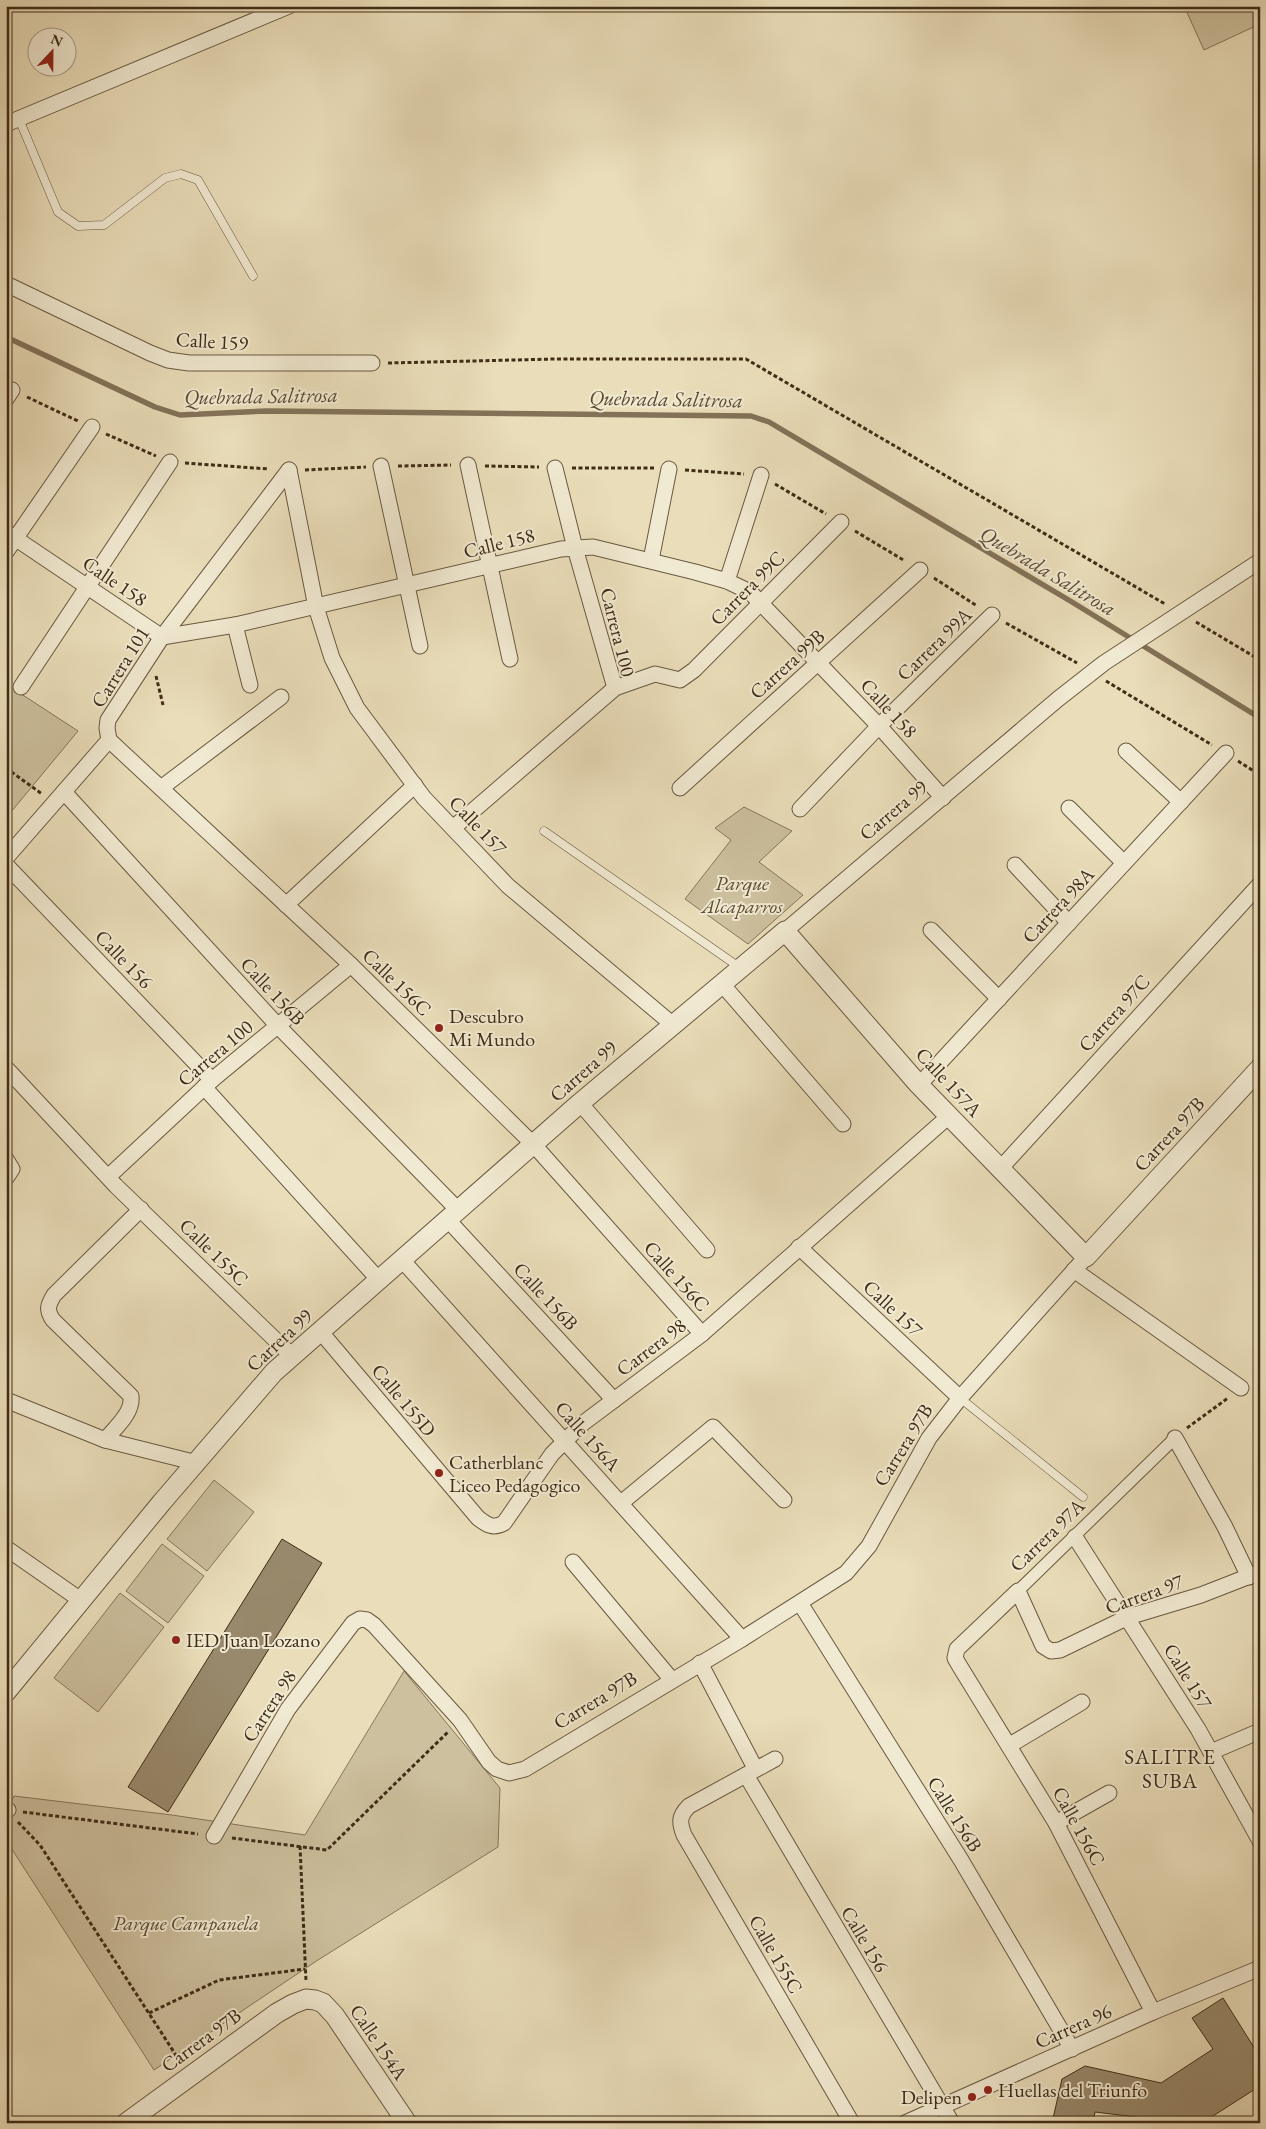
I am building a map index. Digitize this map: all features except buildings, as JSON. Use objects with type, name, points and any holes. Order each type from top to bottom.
[{"type":"street","points":[[13,122],[289,6]]},
{"type":"street","name":"Calle 159","points":[[6,284],[168,360],[189,363],[372,364]]},
{"type":"street","points":[[6,552],[11,535],[92,427]]},
{"type":"street","points":[[21,687],[170,462]]},
{"type":"street","points":[[468,465],[510,659]]},
{"type":"street","points":[[381,466],[420,646]]},
{"type":"street","name":"Carrera 100","points":[[453,828],[615,688],[575,548],[555,468]]},
{"type":"street","points":[[651,560],[669,468]]},
{"type":"street","name":"Calle 157","points":[[289,470],[316,607],[332,658],[357,708],[415,785],[508,886],[672,1024]]},
{"type":"street","name":"Carrera 101","points":[[6,858],[109,740],[108,720],[162,637],[289,470]]},
{"type":"street","points":[[727,581],[761,476]]},
{"type":"street","name":"Carrera 99C","points":[[615,688],[655,674],[680,680],[694,670],[841,522]]},
{"type":"street","name":"Calle 158","points":[[11,535],[162,637],[235,625],[561,549],[593,547],[651,560],[727,581],[750,592],[762,603],[879,726],[943,798]]},
{"type":"street","name":"Carrera 99","points":[[6,1692],[162,1502],[274,1372],[672,1024],[741,969],[1058,699],[1104,663],[1179,612],[1260,561]]},
{"type":"street","name":"Carrera 99B","points":[[680,788],[920,570]]},
{"type":"street","name":"Carrera 99A","points":[[800,809],[879,726],[992,615]]},
{"type":"street","points":[[235,625],[250,685]]},
{"type":"street","points":[[161,788],[281,697]]},
{"type":"street","name":"Calle 156C","points":[[109,740],[351,965],[534,1145],[702,1334]]},
{"type":"street","points":[[1126,752],[1180,802]]},
{"type":"street","name":"Carrera 98A","points":[[919,1085],[1226,753]]},
{"type":"street","points":[[286,905],[415,785]]},
{"type":"street","name":"Calle 156B","points":[[60,797],[278,1026],[454,1216],[614,1400]]},
{"type":"street","points":[[1069,808],[1124,863]]},
{"type":"street","name":"Calle 156","points":[[6,865],[208,1084],[379,1280]]},
{"type":"street","points":[[1014,865],[1069,923]]},
{"type":"street","name":"Carrera 97C","points":[[1000,1170],[1260,884]]},
{"type":"street","points":[[931,930],[999,998]]},
{"type":"street","name":"Calle 157A","points":[[785,931],[919,1085],[1000,1170],[1080,1264],[1241,1388]]},
{"type":"street","name":"Carrera 100","points":[[109,1176],[208,1084],[351,965]]},
{"type":"street","points":[[722,984],[843,1124]]},
{"type":"street","name":"Calle 155C","points":[[6,1068],[109,1176],[116,1186],[292,1356]]},
{"type":"street","name":"Carrera 97B","points":[[460,1720],[489,1762],[497,1769],[509,1773],[525,1769],[742,1639],[846,1573],[869,1546],[929,1438],[960,1398],[1260,1068]]},
{"type":"street","points":[[580,1103],[707,1250]]},
{"type":"street","name":"Carrera 98","points":[[478,1518],[487,1525],[497,1527],[504,1522],[552,1454],[582,1424],[702,1334],[949,1116]]},
{"type":"street","points":[[105,1440],[128,1412],[132,1404],[131,1396],[53,1320],[48,1313],[48,1304],[142,1210]]},
{"type":"street","name":"Calle 157","points":[[799,1247],[960,1398]]},
{"type":"street","name":"Calle 156A","points":[[402,1260],[742,1639]]},
{"type":"street","name":"Calle 155D","points":[[320,1332],[478,1518]]},
{"type":"street","points":[[6,1400],[105,1440],[197,1463]]},
{"type":"street","points":[[621,1503],[713,1427],[784,1500]]},
{"type":"street","points":[[1175,1438],[1254,1574]]},
{"type":"street","name":"Carrera 97A","points":[[959,1665],[955,1658],[957,1650],[962,1643],[1075,1537],[1175,1438]]},
{"type":"street","name":"Calle 157","points":[[1075,1537],[1128,1617],[1211,1752],[1260,1840]]},
{"type":"street","points":[[6,1548],[82,1601]]},
{"type":"street","points":[[573,1562],[672,1680]]},
{"type":"street","name":"Carrera 97","points":[[1018,1591],[1044,1646],[1051,1651],[1060,1650],[1128,1617],[1201,1595],[1254,1574]]},
{"type":"street","name":"Calle 156B","points":[[800,1603],[960,1860],[1072,2049]]},
{"type":"street","name":"Carrera 98","points":[[214,1836],[288,1709],[313,1675],[360,1619],[367,1620],[374,1625],[460,1720]]},
{"type":"street","name":"Calle 156","points":[[700,1663],[750,1772],[952,2123]]},
{"type":"street","name":"Calle 156C","points":[[959,1665],[1010,1745],[1056,1823],[1153,2012]]},
{"type":"street","points":[[1010,1745],[1082,1702]]},
{"type":"street","points":[[1211,1752],[1260,1731]]},
{"type":"street","points":[[750,1772],[775,1759]]},
{"type":"street","name":"Calle 155C","points":[[750,1772],[689,1806],[681,1814],[679,1824],[684,1836],[852,2123]]},
{"type":"street","points":[[1056,1823],[1109,1793]]},
{"type":"street","name":"Carrera 96","points":[[904,2123],[1153,2012],[1260,1968]]},
{"type":"street","name":"Carrera 97B","points":[[126,2123],[277,2013],[306,1999]]},
{"type":"street","name":"Calle 154A","points":[[306,1999],[322,2003],[335,2016],[407,2123]]},
{"type":"lane","points":[[13,122],[58,212],[78,226],[104,225],[165,178],[181,174],[198,180],[253,276]]},
{"type":"lane","points":[[544,831],[741,969]]},
{"type":"lane","points":[[960,1398],[1083,1497]]},
{"type":"path","points":[[372,364],[555,359],[746,359],[1260,660]]},
{"type":"path","points":[[151,654],[163,705]]},
{"type":"path","points":[[6,768],[60,797]]},
{"type":"path","points":[[1175,1438],[1241,1388]]},
{"type":"path","points":[[7,1810],[326,1850],[460,1720]]},
{"type":"path","points":[[7,1810],[40,1845],[190,2076]]},
{"type":"path","points":[[300,1846],[306,1999]]},
{"type":"path","points":[[149,2013],[219,1980],[305,1970]]},
{"type":"green space","points":[[1184,6],[1260,6],[1260,24],[1204,50]]},
{"type":"green space","points":[[6,684],[78,731],[6,818]]},
{"type":"green space","name":"Parque Alcaparros","points":[[744,807],[792,831],[759,862],[803,895],[748,944],[685,899],[731,840],[715,828]]},
{"type":"green space","points":[[214,1480],[254,1512],[207,1571],[167,1539]]},
{"type":"green space","points":[[162,1544],[204,1576],[168,1623],[126,1591]]},
{"type":"green space","points":[[120,1593],[164,1627],[98,1712],[54,1678]]},
{"type":"green space","name":"Parque Campanela","points":[[404,1671],[500,1788],[498,1847],[318,1960],[154,2070],[6,1840],[6,1813],[14,1796],[172,1815],[305,1835]]},
{"type":"waterway","name":"Quebrada Salitrosa","points":[[6,337],[155,407],[180,415],[267,411],[751,416],[769,422],[1072,602],[1260,718]]},
{"type":"place","name":"Descubro Mi Mundo","points":[[439,1028]]},
{"type":"place","name":"Catherblanc Liceo Pedagogico","points":[[439,1473]]},
{"type":"place","name":"IED Juan Lozano","points":[[176,1640]]},
{"type":"place","name":"Huellas del Triunfo","points":[[988,2090]]},
{"type":"place","name":"Delipen","points":[[972,2097]]},
{"type":"district","name":"SALITRE SUBA","points":[[1170,1769]]}]
